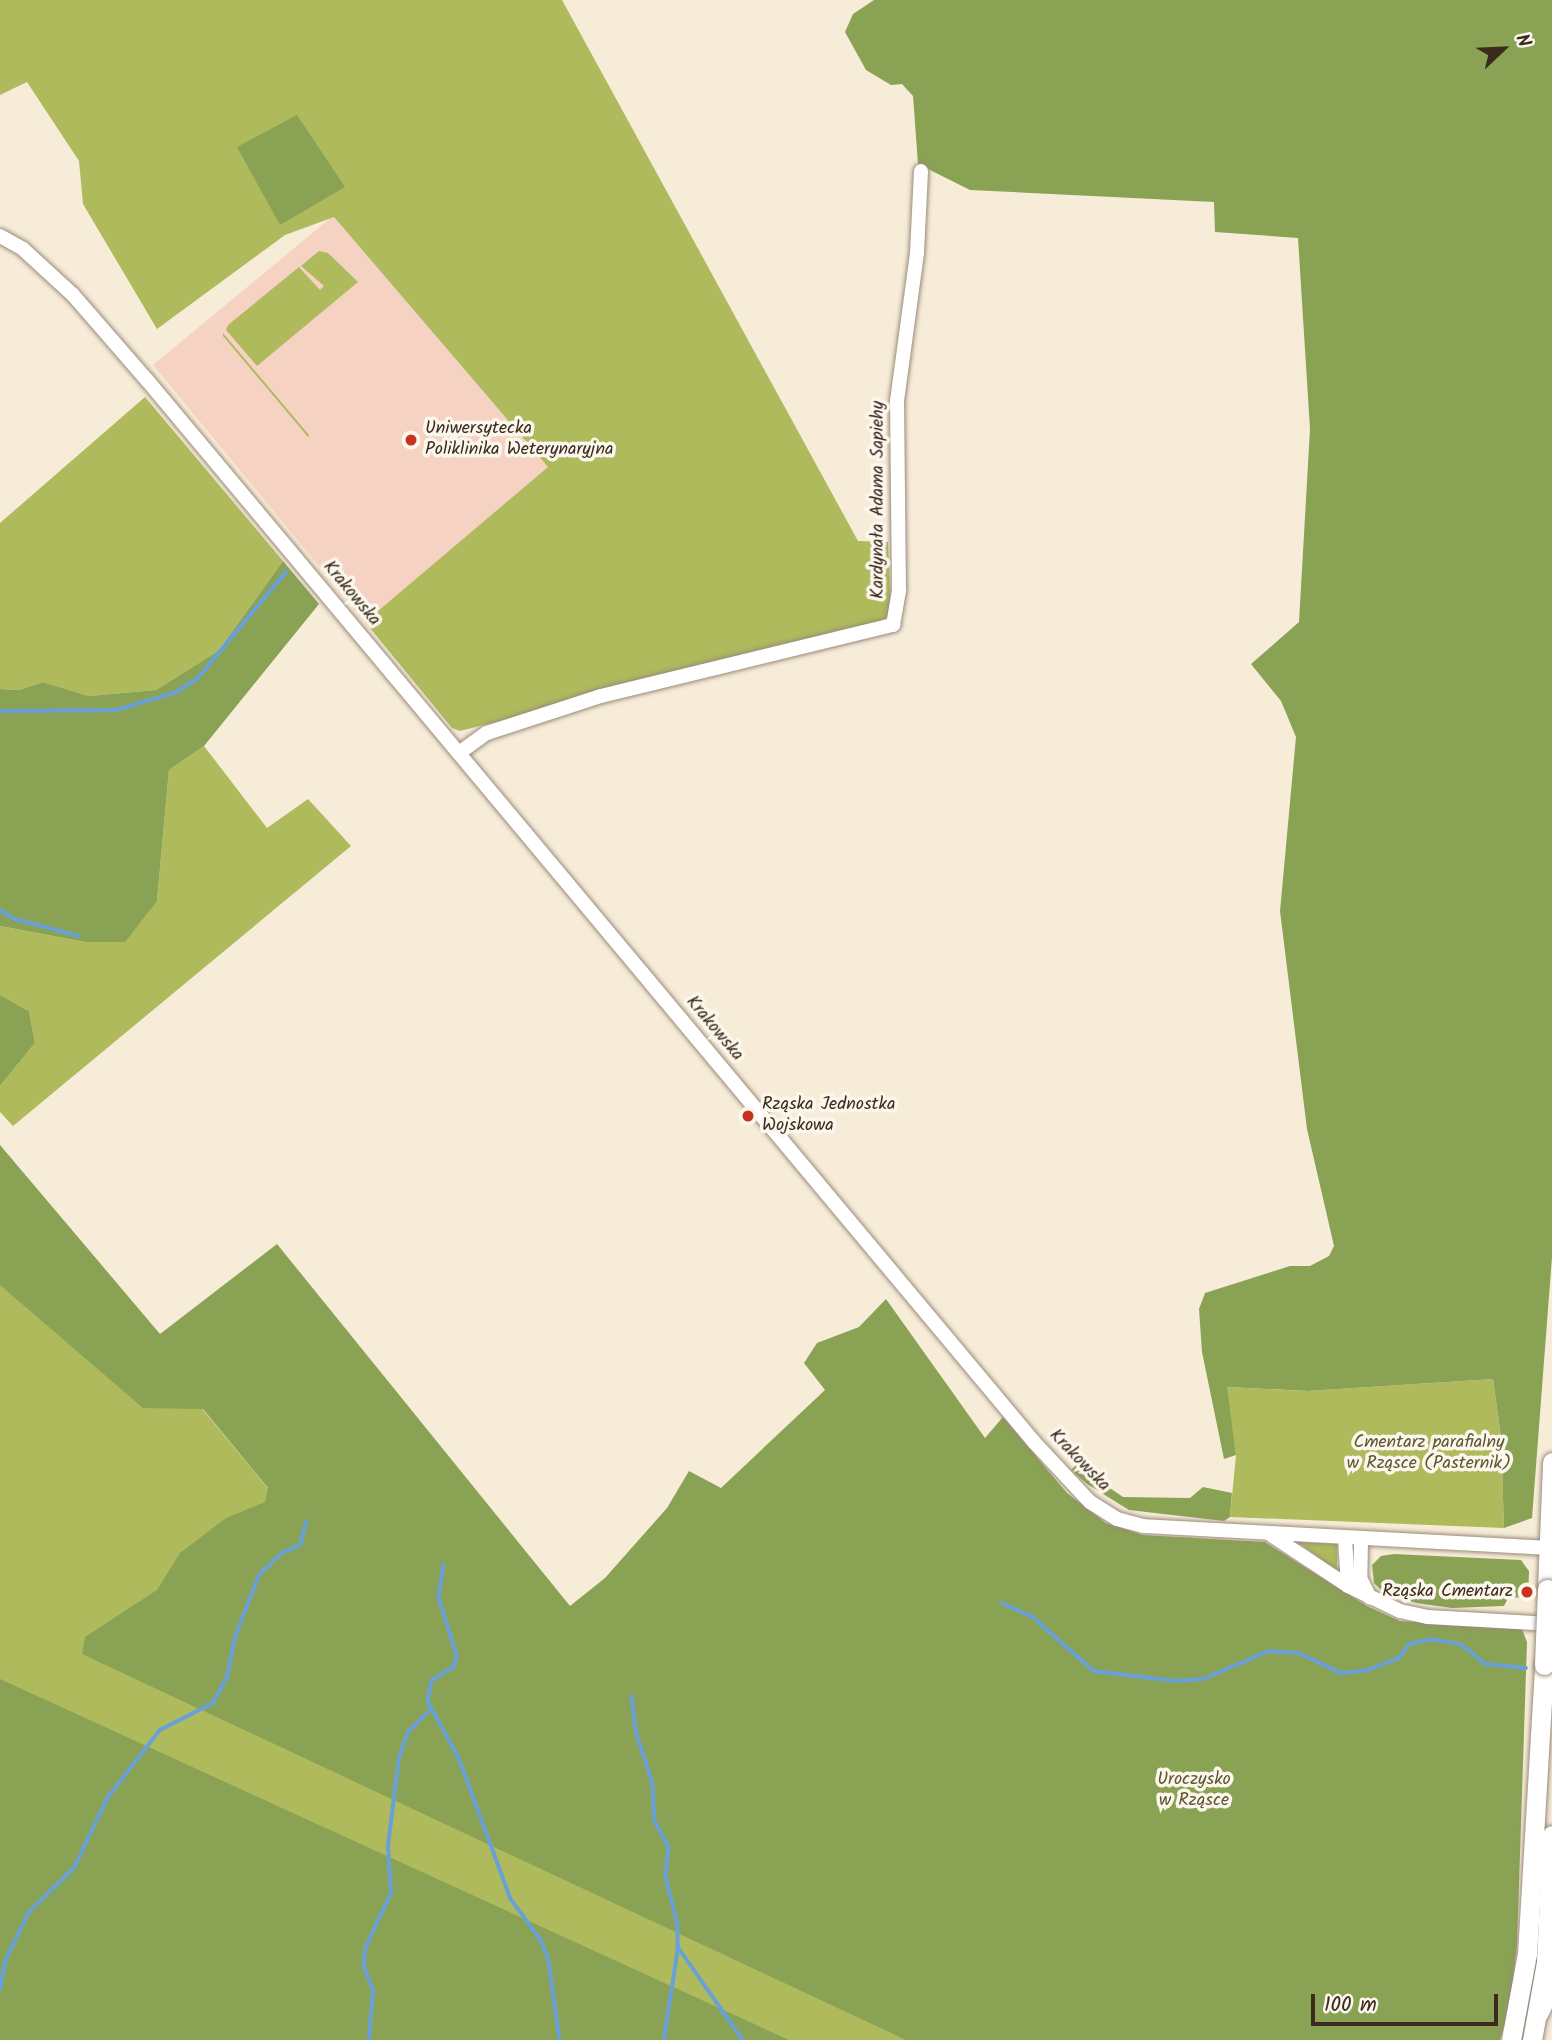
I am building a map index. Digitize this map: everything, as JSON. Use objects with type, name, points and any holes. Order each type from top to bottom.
[{"type":"main road","points":[[1511,2040],[1523,1989],[1528,1935],[1544,1665],[1552,1462]]},
{"type":"main road","points":[[1535,2031],[1549,1920],[1552,1835]]},
{"type":"street","name":"Kardynała Adama Sapiehy","points":[[459,753],[487,733],[601,696],[893,625],[899,590],[897,401],[917,253],[921,171]]},
{"type":"street","name":"Krakowska","points":[[0,236],[23,249],[73,295],[1076,1490],[1126,1522],[1270,1534],[1548,1548]]},
{"type":"street","points":[[1270,1534],[1371,1599],[1418,1616],[1552,1624]]},
{"type":"street","points":[[1345,1538],[1348,1586]]},
{"type":"street","points":[[1361,1539],[1360,1578],[1371,1599]]},
{"type":"street","points":[[1535,2031],[1552,1991]]},
{"type":"shaded area","points":[[333,216],[549,467],[365,622],[153,365]]},
{"type":"green space","points":[[0,0],[562,0],[858,541],[888,542],[891,614],[873,626],[460,731],[452,728],[365,622],[548,467],[334,217],[285,235],[157,329],[83,204],[79,161],[27,82],[0,95]]},
{"type":"green space","points":[[874,0],[1552,0],[1552,1257],[1532,1518],[1504,1528],[1501,1437],[1493,1379],[1308,1391],[1227,1387],[1236,1455],[1224,1459],[1202,1352],[1199,1309],[1205,1293],[1290,1266],[1310,1266],[1329,1256],[1334,1246],[1307,1129],[1280,911],[1296,737],[1281,701],[1251,664],[1299,622],[1310,429],[1298,238],[1215,232],[1214,202],[970,190],[918,164],[913,96],[902,84],[891,85],[866,70],[845,32],[853,14]]},
{"type":"green space","points":[[297,115],[345,187],[280,225],[237,147]]},
{"type":"green space","points":[[319,251],[328,253],[358,282],[257,366],[226,330],[228,325],[299,267],[320,290],[324,286],[301,266]]},
{"type":"green space","points":[[223,333],[309,435],[308,437],[223,336]]},
{"type":"green space","points":[[145,397],[283,561],[218,651],[156,690],[89,696],[43,682],[19,690],[0,689],[0,523]]},
{"type":"green space","points":[[283,561],[319,604],[204,746],[169,770],[157,901],[125,942],[85,942],[0,926],[0,689],[19,690],[43,682],[89,696],[156,690],[218,651]]},
{"type":"green space","points":[[204,746],[267,828],[308,799],[351,846],[13,1126],[0,1112],[0,1086],[35,1043],[29,1011],[0,995],[0,926],[85,942],[157,901],[169,770]]},
{"type":"green space","points":[[0,995],[29,1011],[35,1043],[0,1086]]},
{"type":"green space","points":[[0,1145],[160,1334],[277,1244],[570,1606],[605,1578],[667,1508],[689,1471],[721,1488],[825,1390],[804,1363],[817,1343],[859,1327],[886,1299],[985,1438],[1003,1417],[1067,1493],[1106,1523],[1143,1535],[1265,1542],[1367,1606],[1400,1621],[1522,1629],[1527,1642],[1517,1946],[1510,2006],[1500,2040],[906,2040],[82,1654],[85,1637],[157,1590],[180,1553],[226,1518],[265,1502],[268,1488],[203,1409],[143,1408],[0,1285]]},
{"type":"green space","name":"Uroczysko w Rząsce","points":[[0,1165],[611,1902],[1138,1536],[1197,1538],[1331,2040],[0,2040]]},
{"type":"green space","name":"Cmentarz parafialny w Rząsce (Pasternik)","points":[[1493,1379],[1501,1437],[1504,1528],[1230,1517],[1236,1455],[1226,1387],[1308,1391]]},
{"type":"green space","points":[[1076,1465],[1123,1497],[1190,1498],[1203,1487],[1232,1493],[1230,1517],[1224,1521],[1129,1510],[1087,1484],[1071,1470]]},
{"type":"green space","points":[[1298,1542],[1337,1544],[1337,1570],[1335,1570]]},
{"type":"green space","points":[[1394,1554],[1521,1560],[1529,1571],[1528,1597],[1508,1598],[1504,1606],[1452,1608],[1416,1603],[1383,1592],[1374,1583],[1372,1565],[1381,1556]]},
{"type":"green space","points":[[0,1679],[789,2040],[0,2040]]},
{"type":"waterway","points":[[0,711],[116,710],[175,693],[198,678],[286,572]]},
{"type":"waterway","points":[[0,910],[15,919],[79,936]]},
{"type":"waterway","points":[[0,1989],[6,1959],[29,1912],[74,1868],[108,1797],[160,1730],[213,1703],[227,1677],[235,1637],[259,1575],[282,1553],[300,1545],[306,1522]]},
{"type":"waterway","points":[[444,1565],[439,1597],[457,1656],[454,1667],[432,1681],[428,1701],[459,1758],[511,1899],[541,1940],[549,1961],[560,2040]]},
{"type":"waterway","points":[[1002,1603],[1033,1617],[1094,1671],[1175,1681],[1203,1679],[1269,1651],[1299,1653],[1341,1673],[1368,1670],[1399,1658],[1409,1644],[1432,1639],[1461,1644],[1486,1664],[1526,1668]]},
{"type":"waterway","points":[[632,1696],[636,1731],[653,1784],[655,1821],[669,1847],[666,1877],[678,1925],[678,1947],[743,2040]]},
{"type":"waterway","points":[[369,2040],[373,1990],[364,1968],[365,1949],[391,1893],[388,1846],[399,1758],[408,1732],[430,1710]]},
{"type":"waterway","points":[[664,2040],[678,1947]]},
{"type":"place","name":"Uniwersytecka Poliklinika Weterynaryjna","points":[[411,440]]},
{"type":"place","name":"Rząska Jednostka Wojskowa","points":[[748,1116]]},
{"type":"place","name":"Rząska Cmentarz","points":[[1527,1592]]}]
